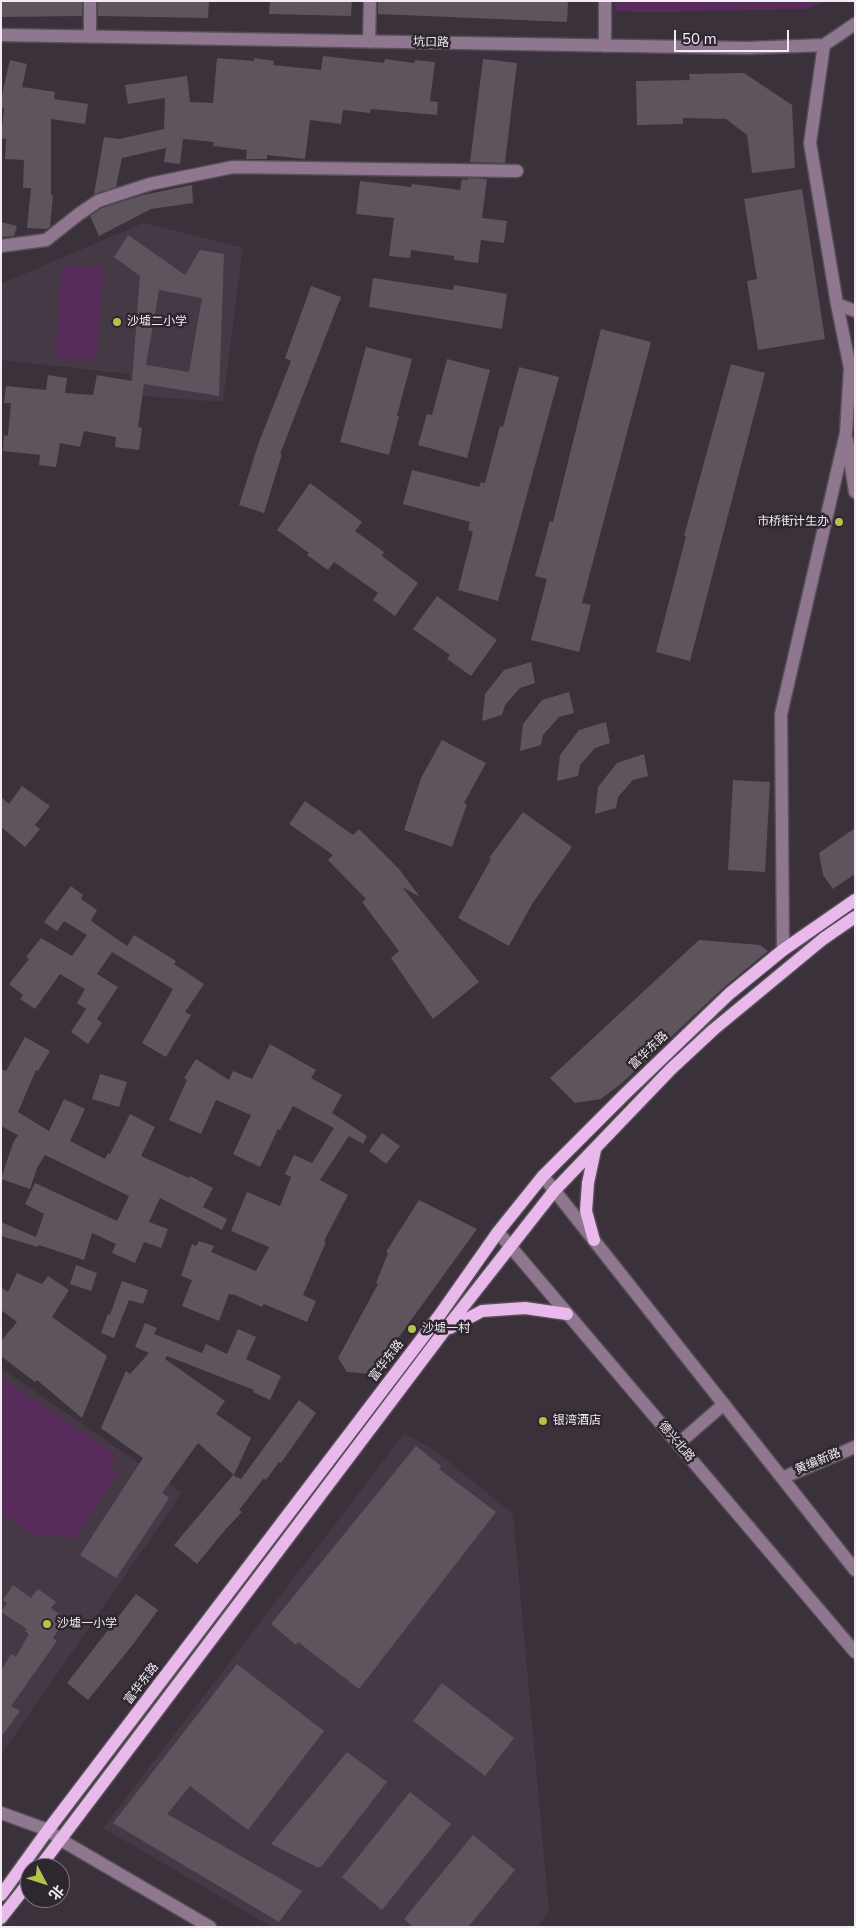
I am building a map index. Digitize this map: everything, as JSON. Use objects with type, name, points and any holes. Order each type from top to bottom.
[{"type":"main road","name":"富华东路","points":[[1,1896],[48,1830],[439,1316],[498,1232],[544,1176],[618,1100],[716,1006],[783,950],[855,900]]},
{"type":"main road","points":[[48,1858],[445,1330],[554,1191],[671,1069],[712,1030],[823,939],[855,917]]},
{"type":"main road","points":[[594,1240],[586,1211],[588,1183],[596,1147]]},
{"type":"main road","points":[[445,1330],[482,1311],[525,1308],[567,1314]]},
{"type":"main road","points":[[1,1918],[20,1894]]},
{"type":"street","points":[[90,1],[90,37]]},
{"type":"street","points":[[369,42],[370,1]]},
{"type":"street","points":[[605,1],[605,46]]},
{"type":"street","points":[[783,950],[781,714],[846,433],[852,365],[837,304],[810,143],[824,45],[855,24]]},
{"type":"street","name":"坑口路","points":[[1,36],[747,48],[824,45]]},
{"type":"street","points":[[1,246],[46,240],[98,201],[150,184],[234,167],[517,171]]},
{"type":"street","points":[[837,304],[855,311]]},
{"type":"street","points":[[846,433],[855,492]]},
{"type":"street","points":[[544,1176],[855,1570]]},
{"type":"street","name":"德兴北路","points":[[498,1232],[855,1652]]},
{"type":"street","points":[[678,1444],[724,1404]]},
{"type":"street","name":"黄编新路","points":[[782,1478],[855,1447]]},
{"type":"street","points":[[1,1813],[48,1830],[61,1840],[210,1927]]},
{"type":"shaded area","points":[[615,1],[825,1],[806,9],[652,12],[615,11]]},
{"type":"shaded area","name":"沙墟二小学","points":[[143,223],[243,248],[223,402],[129,395],[130,374],[1,360],[1,284]]},
{"type":"shaded area","points":[[62,265],[104,268],[96,360],[55,357]]},
{"type":"shaded area","name":"沙墟一小学","points":[[1,1368],[182,1493],[1,1755]]},
{"type":"shaded area","points":[[1,1377],[117,1455],[108,1468],[117,1475],[74,1538],[31,1534],[1,1513]]},
{"type":"shaded area","points":[[404,1434],[433,1449],[513,1514],[549,1911],[538,1927],[272,1927],[103,1828]]},
{"type":"building","points":[[1,1],[82,1],[82,16],[1,17]]},
{"type":"building","points":[[98,1],[209,1],[208,18],[98,16]]},
{"type":"building","points":[[270,1],[352,1],[351,16],[269,14]]},
{"type":"building","points":[[378,1],[568,1],[567,22],[378,14]]},
{"type":"building","points":[[323,56],[384,63],[385,59],[414,63],[415,60],[435,62],[430,101],[438,102],[437,115],[371,109],[370,113],[343,110],[341,124],[310,120],[305,159],[267,155],[267,159],[246,159],[247,150],[213,146],[214,142],[183,139],[180,164],[164,162],[166,148],[122,158],[116,187],[94,194],[104,137],[119,139],[164,129],[165,98],[128,104],[125,85],[187,76],[190,102],[213,103],[217,58],[254,61],[254,58],[274,61],[273,65],[321,70]]},
{"type":"building","points":[[483,59],[517,63],[505,163],[470,162]]},
{"type":"building","points":[[10,60],[27,64],[22,87],[55,92],[54,99],[88,104],[85,124],[51,119],[51,195],[53,195],[50,227],[46,229],[27,228],[31,188],[23,188],[24,160],[5,159],[6,139],[1,138],[4,108],[1,108],[1,99]]},
{"type":"building","points":[[744,73],[792,105],[795,168],[752,173],[747,135],[726,119],[683,118],[683,124],[637,125],[636,81],[690,80],[689,74]]},
{"type":"building","points":[[468,178],[487,179],[482,218],[507,221],[504,243],[481,240],[478,263],[454,260],[454,256],[411,250],[410,258],[389,256],[394,218],[356,214],[360,181],[411,187],[412,184],[460,190],[462,179],[468,180]]},
{"type":"building","points":[[192,185],[193,203],[151,209],[99,236],[90,216],[102,208],[143,195]]},
{"type":"building","points":[[802,189],[825,339],[758,350],[747,281],[757,279],[744,199]]},
{"type":"building","points":[[1,222],[17,226],[14,236],[1,237]]},
{"type":"building","points":[[128,235],[185,275],[200,250],[224,254],[219,396],[144,384],[138,427],[142,428],[139,450],[115,447],[116,437],[84,431],[80,447],[60,443],[56,467],[39,465],[40,455],[3,451],[4,435],[8,436],[11,403],[4,403],[6,386],[46,390],[48,375],[67,378],[65,393],[93,395],[97,375],[132,381],[140,276],[114,257]],"holes":[[[159,290],[202,298],[189,372],[146,365]]]},
{"type":"building","points":[[373,278],[453,290],[454,285],[507,294],[502,329],[369,307]]},
{"type":"building","points":[[311,286],[341,297],[280,454],[282,454],[264,513],[239,505],[259,442],[291,361],[285,358]]},
{"type":"building","points":[[601,329],[651,342],[582,603],[591,605],[579,652],[531,640],[547,579],[535,576],[550,521],[553,522]]},
{"type":"building","points":[[366,347],[412,359],[389,455],[340,442]]},
{"type":"building","points":[[447,359],[490,370],[467,458],[418,445],[427,414],[432,415]]},
{"type":"building","points":[[731,364],[765,373],[690,661],[656,652],[686,536],[684,536]]},
{"type":"building","points":[[519,367],[559,377],[498,601],[458,590],[473,532],[468,530],[470,522],[403,504],[412,470],[479,487],[481,482],[485,483],[500,426],[503,427]]},
{"type":"building","points":[[310,483],[362,522],[355,531],[384,552],[382,556],[418,583],[395,616],[373,600],[378,593],[334,562],[328,570],[307,555],[309,553],[277,530]]},
{"type":"building","points":[[437,596],[497,640],[471,676],[447,659],[450,655],[413,629]]},
{"type":"building","points":[[531,662],[535,683],[520,688],[505,705],[502,715],[482,721],[485,694],[504,670]]},
{"type":"building","points":[[569,692],[574,713],[559,717],[543,735],[541,745],[520,751],[523,724],[542,700]]},
{"type":"building","points":[[606,722],[610,743],[595,748],[580,765],[578,776],[557,781],[560,755],[579,730]]},
{"type":"building","points":[[442,740],[486,763],[464,803],[467,804],[452,847],[404,830],[421,778]]},
{"type":"building","points":[[644,754],[648,776],[633,780],[618,797],[616,808],[595,814],[598,787],[617,763]]},
{"type":"building","points":[[733,780],[770,782],[765,872],[728,870]]},
{"type":"building","points":[[22,786],[50,806],[35,825],[40,829],[25,847],[1,827],[1,797],[9,804]]},
{"type":"building","points":[[305,801],[353,835],[359,829],[399,869],[420,897],[402,887],[479,982],[433,1019],[391,958],[399,951],[362,902],[366,899],[328,860],[333,855],[289,824]]},
{"type":"building","points":[[523,812],[572,847],[532,904],[509,946],[458,918],[491,859],[489,858]]},
{"type":"building","points":[[855,828],[855,874],[833,889],[823,875],[819,853]]},
{"type":"building","points":[[71,886],[83,895],[81,899],[97,910],[91,921],[127,946],[134,935],[176,961],[174,964],[204,984],[185,1012],[191,1015],[166,1057],[142,1043],[173,989],[112,952],[97,974],[118,987],[97,1019],[102,1023],[88,1044],[71,1032],[86,1009],[77,1003],[85,989],[60,974],[35,1009],[20,999],[23,995],[9,984],[29,959],[26,957],[41,938],[72,956],[87,935],[64,921],[57,931],[44,922]]},
{"type":"building","points":[[699,940],[760,945],[768,951],[723,988],[622,1083],[601,1099],[575,1103],[550,1078]]},
{"type":"building","points":[[25,1037],[50,1051],[38,1071],[36,1070],[18,1112],[49,1131],[64,1099],[85,1109],[70,1141],[105,1159],[108,1153],[110,1154],[130,1114],[155,1127],[141,1156],[189,1178],[190,1176],[213,1188],[203,1207],[227,1219],[222,1230],[160,1198],[149,1222],[168,1229],[161,1248],[144,1242],[135,1263],[112,1253],[116,1244],[92,1233],[84,1260],[39,1245],[38,1247],[1,1236],[1,1222],[36,1237],[44,1214],[25,1204],[35,1183],[117,1221],[129,1196],[45,1155],[37,1168],[30,1189],[1,1179],[13,1143],[18,1135],[1,1126],[1,1069],[6,1071]]},
{"type":"building","points":[[270,1044],[316,1070],[311,1078],[342,1095],[332,1113],[367,1136],[363,1144],[349,1136],[320,1180],[348,1195],[324,1241],[326,1242],[303,1295],[316,1301],[307,1322],[264,1304],[262,1307],[233,1294],[229,1294],[219,1321],[182,1306],[192,1280],[181,1276],[192,1244],[196,1246],[199,1241],[214,1246],[211,1252],[256,1271],[269,1247],[231,1231],[247,1192],[280,1206],[291,1177],[285,1174],[294,1155],[312,1163],[334,1128],[293,1106],[280,1130],[278,1129],[260,1167],[233,1154],[251,1115],[216,1100],[201,1134],[169,1120],[187,1080],[184,1078],[196,1059],[229,1080],[233,1071],[252,1079]]},
{"type":"building","points":[[100,1074],[127,1082],[119,1107],[92,1099]]},
{"type":"building","points":[[382,1133],[400,1146],[386,1164],[369,1151]]},
{"type":"building","points":[[419,1200],[477,1229],[372,1374],[347,1372],[338,1358],[378,1284],[376,1283],[388,1253],[386,1252]]},
{"type":"building","points":[[76,1265],[97,1273],[91,1291],[70,1284]]},
{"type":"building","points":[[17,1273],[42,1284],[48,1276],[69,1290],[52,1317],[107,1356],[82,1418],[37,1380],[35,1382],[1,1356],[1,1341],[17,1322],[1,1310],[1,1287],[8,1292]]},
{"type":"building","points":[[122,1281],[148,1290],[143,1304],[129,1300],[114,1338],[101,1333],[108,1314],[110,1315]]},
{"type":"building","points":[[145,1323],[157,1328],[154,1334],[202,1353],[206,1344],[227,1354],[238,1329],[256,1337],[246,1359],[281,1376],[270,1400],[253,1392],[254,1390],[167,1356],[165,1359],[225,1401],[216,1414],[251,1438],[234,1475],[198,1443],[162,1493],[169,1498],[116,1578],[80,1555],[143,1458],[101,1428],[126,1371],[130,1374],[149,1353],[135,1347]]},
{"type":"building","points":[[299,1400],[316,1413],[281,1463],[279,1462],[266,1480],[264,1478],[239,1510],[242,1512],[197,1564],[174,1545],[233,1475],[241,1479]]},
{"type":"building","points":[[416,1446],[441,1466],[439,1469],[496,1512],[359,1689],[298,1642],[296,1645],[271,1624]]},
{"type":"building","points":[[13,1585],[31,1598],[38,1589],[56,1602],[51,1608],[66,1619],[53,1638],[57,1641],[11,1706],[20,1711],[1,1737],[1,1671],[11,1654],[16,1657],[29,1634],[25,1631],[27,1629],[1,1612],[7,1603],[3,1600]]},
{"type":"building","points":[[136,1594],[158,1610],[88,1700],[67,1683]]},
{"type":"building","points":[[237,1664],[324,1731],[248,1830],[190,1786],[167,1814],[302,1891],[279,1922],[113,1823]]},
{"type":"building","points":[[442,1683],[514,1738],[485,1776],[413,1721]]},
{"type":"building","points":[[347,1752],[387,1782],[321,1867],[317,1867],[271,1844]]},
{"type":"building","points":[[410,1792],[451,1824],[382,1910],[342,1877]]},
{"type":"building","points":[[473,1835],[515,1870],[468,1927],[413,1927],[404,1919]]},
{"type":"place","name":"沙墟二小学","points":[[117,322]]},
{"type":"place","name":"市桥街计生办","points":[[839,522]]},
{"type":"place","name":"沙墟一村","points":[[412,1329]]},
{"type":"place","name":"银湾酒店","points":[[543,1421]]},
{"type":"place","name":"沙墟一小学","points":[[47,1624]]}]
